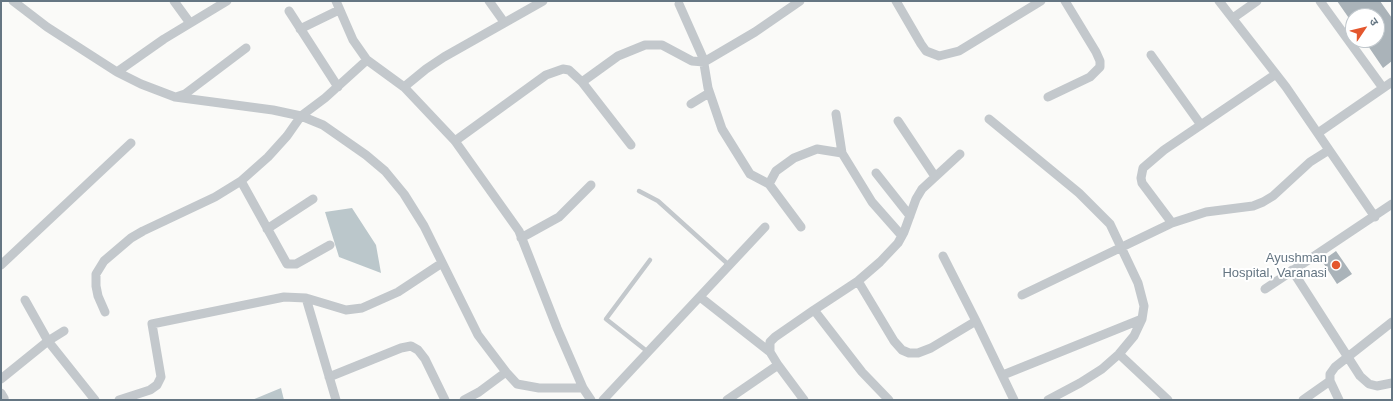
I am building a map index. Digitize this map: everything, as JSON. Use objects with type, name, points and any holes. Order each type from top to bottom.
[{"type":"street","points":[[13,1],[47,27],[118,72],[140,84],[175,97],[273,110],[301,116],[323,125],[366,155],[385,171],[404,194],[424,226],[478,335],[517,384],[539,388],[583,388]]},
{"type":"street","points":[[174,1],[190,23]]},
{"type":"street","points":[[118,72],[164,39],[227,1]]},
{"type":"street","points":[[336,1],[354,40],[367,60],[404,87],[455,141],[475,172],[500,204],[521,238],[557,328],[583,388],[591,400]]},
{"type":"street","points":[[489,1],[504,22]]},
{"type":"street","points":[[404,87],[432,65],[504,22],[543,1]]},
{"type":"street","points":[[582,82],[618,56],[645,45],[662,45],[687,59],[704,62],[755,32],[800,1]]},
{"type":"street","points":[[896,1],[926,51],[939,56],[964,48],[1041,1]]},
{"type":"street","points":[[1048,98],[1090,77],[1100,67],[1100,61],[1096,52],[1065,1]]},
{"type":"street","points":[[1219,1],[1276,74],[1375,217]]},
{"type":"street","points":[[1233,18],[1257,1]]},
{"type":"street","points":[[1320,1],[1383,88]]},
{"type":"street","points":[[680,4],[704,62],[709,93],[722,130],[750,174],[769,184],[802,226]]},
{"type":"street","points":[[300,29],[339,10]]},
{"type":"street","points":[[289,11],[338,87]]},
{"type":"street","points":[[175,97],[185,94],[246,48]]},
{"type":"street","points":[[1151,55],[1201,125]]},
{"type":"street","points":[[106,312],[98,296],[96,286],[96,274],[104,261],[131,238],[215,197],[241,181],[268,157],[287,136],[301,116],[338,87],[367,60]]},
{"type":"street","points":[[455,141],[546,75],[563,69],[569,70],[582,82],[631,145]]},
{"type":"street","points":[[1172,223],[1142,183],[1142,173],[1154,157],[1276,74]]},
{"type":"street","points":[[1318,133],[1392,82]]},
{"type":"street","points":[[691,104],[709,93]]},
{"type":"street","points":[[836,114],[842,153],[872,202],[902,236]]},
{"type":"street","points":[[988,119],[1094,207],[1110,224],[1123,248],[1138,283],[1144,306],[1142,319],[1134,336],[1119,354],[1102,369],[1048,400]]},
{"type":"street","points":[[898,121],[934,175]]},
{"type":"street","points":[[1,265],[131,143]]},
{"type":"street","points":[[769,184],[776,171],[794,158],[818,149],[842,153]]},
{"type":"street","points":[[1022,295],[1123,248],[1172,223],[1206,212],[1253,206],[1263,202],[1310,162],[1329,150]]},
{"type":"street","points":[[770,352],[770,342],[775,337],[858,281],[880,262],[902,236],[922,189],[934,175],[960,154]]},
{"type":"street","points":[[876,173],[910,216]]},
{"type":"street","points":[[241,181],[284,260],[290,265],[300,262],[330,245]]},
{"type":"street","points":[[521,238],[559,217],[591,185]]},
{"type":"street","points":[[267,229],[313,199]]},
{"type":"street","points":[[1265,289],[1375,217],[1392,204]]},
{"type":"street","points":[[603,400],[765,227]]},
{"type":"street","points":[[943,256],[1014,400]]},
{"type":"street","points":[[119,400],[150,390],[157,385],[161,377],[152,324],[258,301],[284,297],[306,298],[346,310],[362,308],[398,292],[442,263]]},
{"type":"street","points":[[1292,270],[1364,381],[1377,386],[1392,383]]},
{"type":"street","points":[[858,281],[894,341],[902,350],[909,353],[918,353],[931,348],[976,321]]},
{"type":"street","points":[[700,297],[770,352],[804,400]]},
{"type":"street","points":[[306,298],[336,400]]},
{"type":"street","points":[[25,300],[48,341],[95,400]]},
{"type":"street","points":[[814,310],[862,372],[889,400]]},
{"type":"street","points":[[1003,375],[1142,319]]},
{"type":"street","points":[[1339,400],[1330,380],[1330,374],[1347,356],[1392,322]]},
{"type":"street","points":[[1,379],[48,341],[64,331]]},
{"type":"street","points":[[329,377],[401,348],[411,346],[418,350],[425,359],[445,400]]},
{"type":"street","points":[[1119,354],[1168,400]]},
{"type":"street","points":[[727,400],[778,365]]},
{"type":"street","points":[[464,400],[479,392],[506,372]]},
{"type":"street","points":[[1303,400],[1330,380]]},
{"type":"street","points":[[1,393],[4,398],[1,400]]},
{"type":"lane","points":[[639,191],[658,201],[729,265]]},
{"type":"lane","points":[[648,352],[606,319],[650,260]]},
{"type":"shaded area","points":[[352,208],[376,245],[381,273],[339,257],[325,212]]},
{"type":"shaded area","points":[[281,388],[284,400],[252,400]]},
{"type":"building","points":[[1337,1],[1380,1],[1385,8],[1345,8],[1345,12]]},
{"type":"building","points":[[1385,8],[1392,18],[1392,61],[1383,68],[1369,48],[1385,48]]},
{"type":"building","points":[[1336,251],[1352,274],[1337,284],[1322,261]]},
{"type":"place","name":"Ayushman Hospital, Varanasi","points":[[1336,265]]}]
